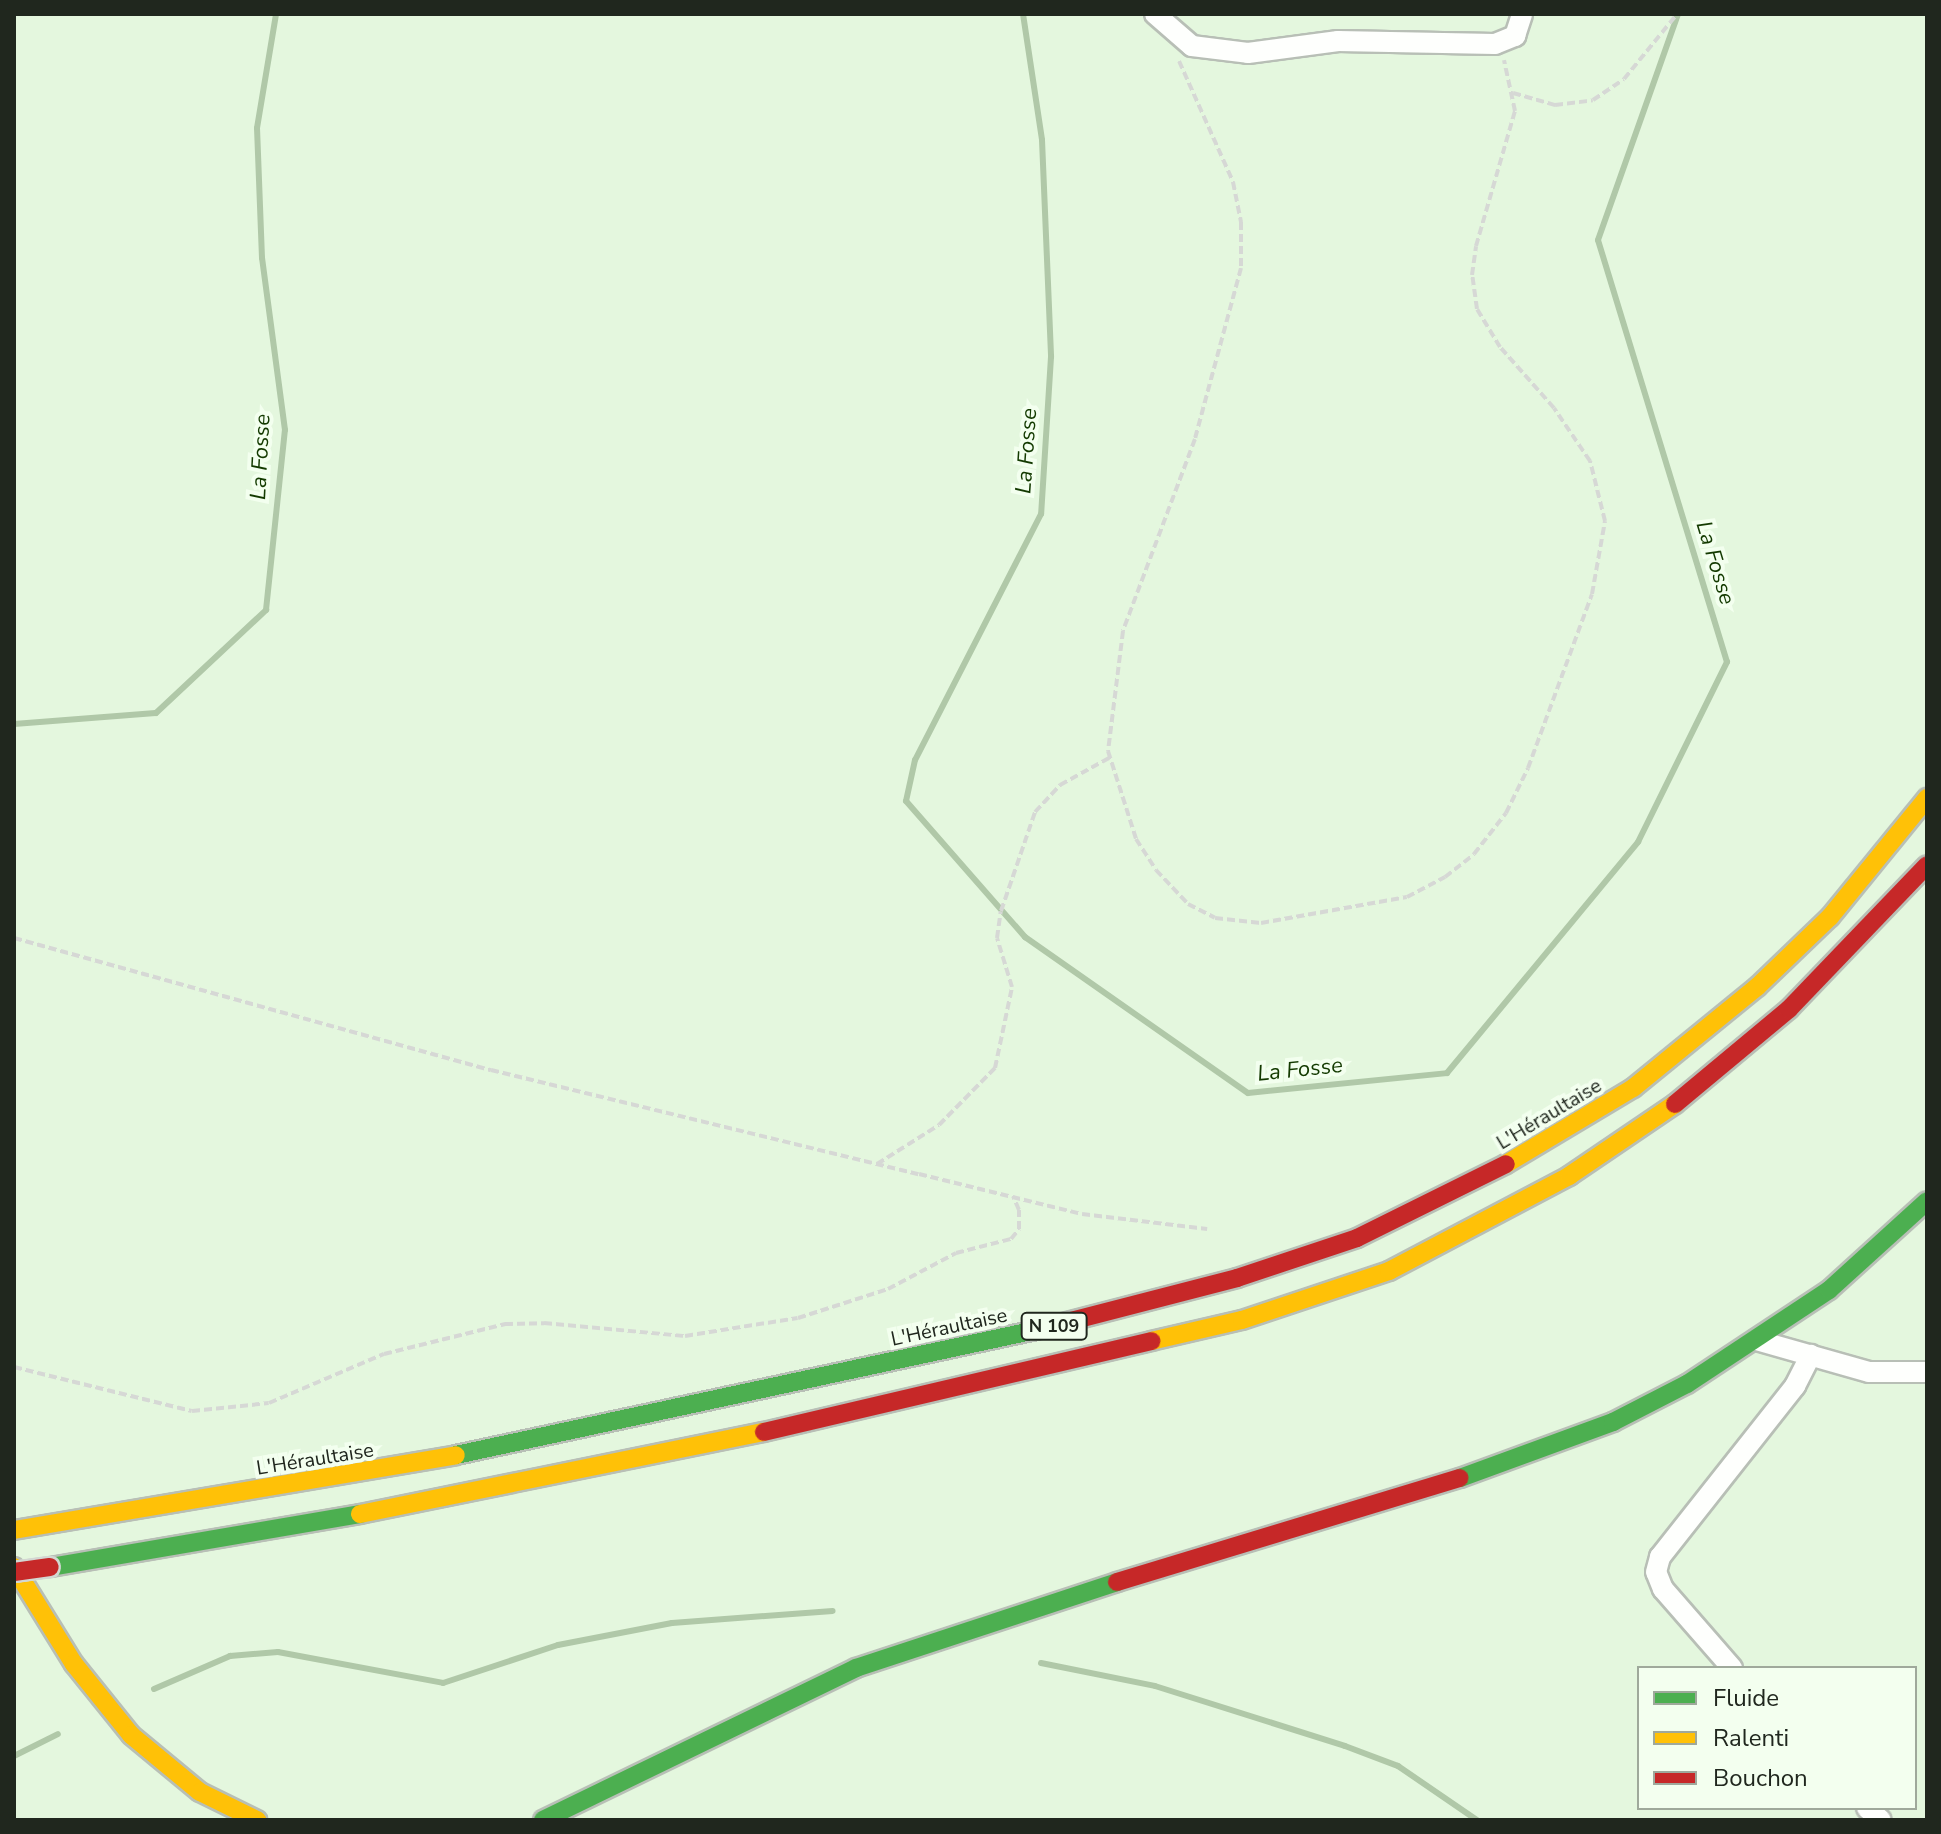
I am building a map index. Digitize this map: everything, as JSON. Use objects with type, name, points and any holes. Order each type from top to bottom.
[{"type":"main road","name":"L'Héraultaise","points":[[21,1529],[404,1466],[997,1340],[1237,1278],[1357,1238],[1539,1148],[1633,1088],[1757,987],[1830,917],[1927,798]]},
{"type":"main road","name":"N 109","points":[[14,1570],[50,1567],[449,1499],[766,1432],[1242,1320],[1389,1271],[1569,1176],[1665,1113],[1789,1009],[1927,865]]},
{"type":"main road","points":[[543,1820],[856,1668],[1007,1615],[1546,1450],[1687,1384],[1756,1340],[1829,1290],[1927,1201]]},
{"type":"main road","points":[[14,1570],[74,1664],[131,1735],[200,1792],[257,1820]]},
{"type":"street","points":[[1155,14],[1192,46],[1248,53],[1338,41],[1495,44],[1515,36],[1522,14]]},
{"type":"street","points":[[1756,1340],[1869,1372],[1927,1372]]},
{"type":"street","points":[[1730,1666],[1663,1589],[1656,1572],[1660,1557],[1795,1386],[1811,1355]]},
{"type":"path","points":[[1513,93],[1555,105],[1593,100],[1624,79],[1677,14]]},
{"type":"path","points":[[1176,54],[1233,182],[1241,222],[1241,268],[1195,439],[1123,631],[1108,723],[1109,758],[1136,839],[1156,870],[1188,904],[1215,918],[1261,923],[1407,897],[1445,877],[1474,854],[1506,813],[1528,768],[1592,594],[1605,521],[1590,461],[1554,408],[1500,347],[1477,309],[1472,275],[1476,246],[1515,111],[1510,72],[1495,44]]},
{"type":"path","points":[[877,1164],[939,1125],[995,1068],[1012,987],[997,938],[1001,911],[1035,812],[1060,785],[1109,758]]},
{"type":"path","points":[[14,938],[491,1070],[1082,1214],[1207,1229]]},
{"type":"path","points":[[14,1367],[192,1411],[269,1403],[384,1354],[505,1324],[544,1323],[685,1336],[798,1318],[888,1289],[956,1253],[1011,1239],[1019,1229],[1019,1210],[1013,1196]]},
{"type":"green space","points":[[14,14],[1927,14],[1927,1820],[14,1820]]},
{"type":"waterway","name":"La Fosse","points":[[14,724],[156,713],[266,610],[285,430],[262,258],[257,128],[276,14]]},
{"type":"waterway","name":"La Fosse","points":[[1023,14],[1042,140],[1051,357],[1041,514],[915,760],[906,801],[1025,937],[1248,1093],[1447,1073],[1638,842],[1727,662],[1598,240],[1678,14]]},
{"type":"waterway","points":[[154,1689],[230,1656],[278,1652],[443,1683],[558,1645],[672,1623],[833,1611]]},
{"type":"waterway","points":[[1041,1663],[1155,1686],[1345,1746],[1398,1766],[1477,1820]]},
{"type":"waterway","points":[[14,1756],[58,1734]]},
{"type":"traffic: fast","points":[[1460,1478],[1613,1422],[1687,1384],[1829,1290],[1927,1201]]},
{"type":"traffic: fast","points":[[456,1455],[1036,1330]]},
{"type":"traffic: fast","points":[[50,1567],[360,1514]]},
{"type":"traffic: fast","points":[[543,1820],[856,1668],[1117,1582]]},
{"type":"traffic: slow","points":[[1506,1164],[1633,1088],[1757,987],[1830,917],[1927,798]]},
{"type":"traffic: slow","points":[[1151,1341],[1242,1320],[1389,1271],[1569,1176],[1675,1104]]},
{"type":"traffic: slow","points":[[360,1514],[764,1432]]},
{"type":"traffic: slow","points":[[14,1530],[456,1455]]},
{"type":"traffic: slow","points":[[14,1567],[74,1664],[131,1735],[200,1792],[257,1820]]},
{"type":"traffic: jam","points":[[1675,1104],[1789,1009],[1927,865]]},
{"type":"traffic: jam","points":[[1036,1330],[1237,1278],[1357,1238],[1506,1164]]},
{"type":"traffic: jam","points":[[764,1432],[1151,1341]]},
{"type":"traffic: jam","points":[[1117,1582],[1460,1478]]},
{"type":"traffic: jam","points":[[14,1572],[50,1567]]}]
